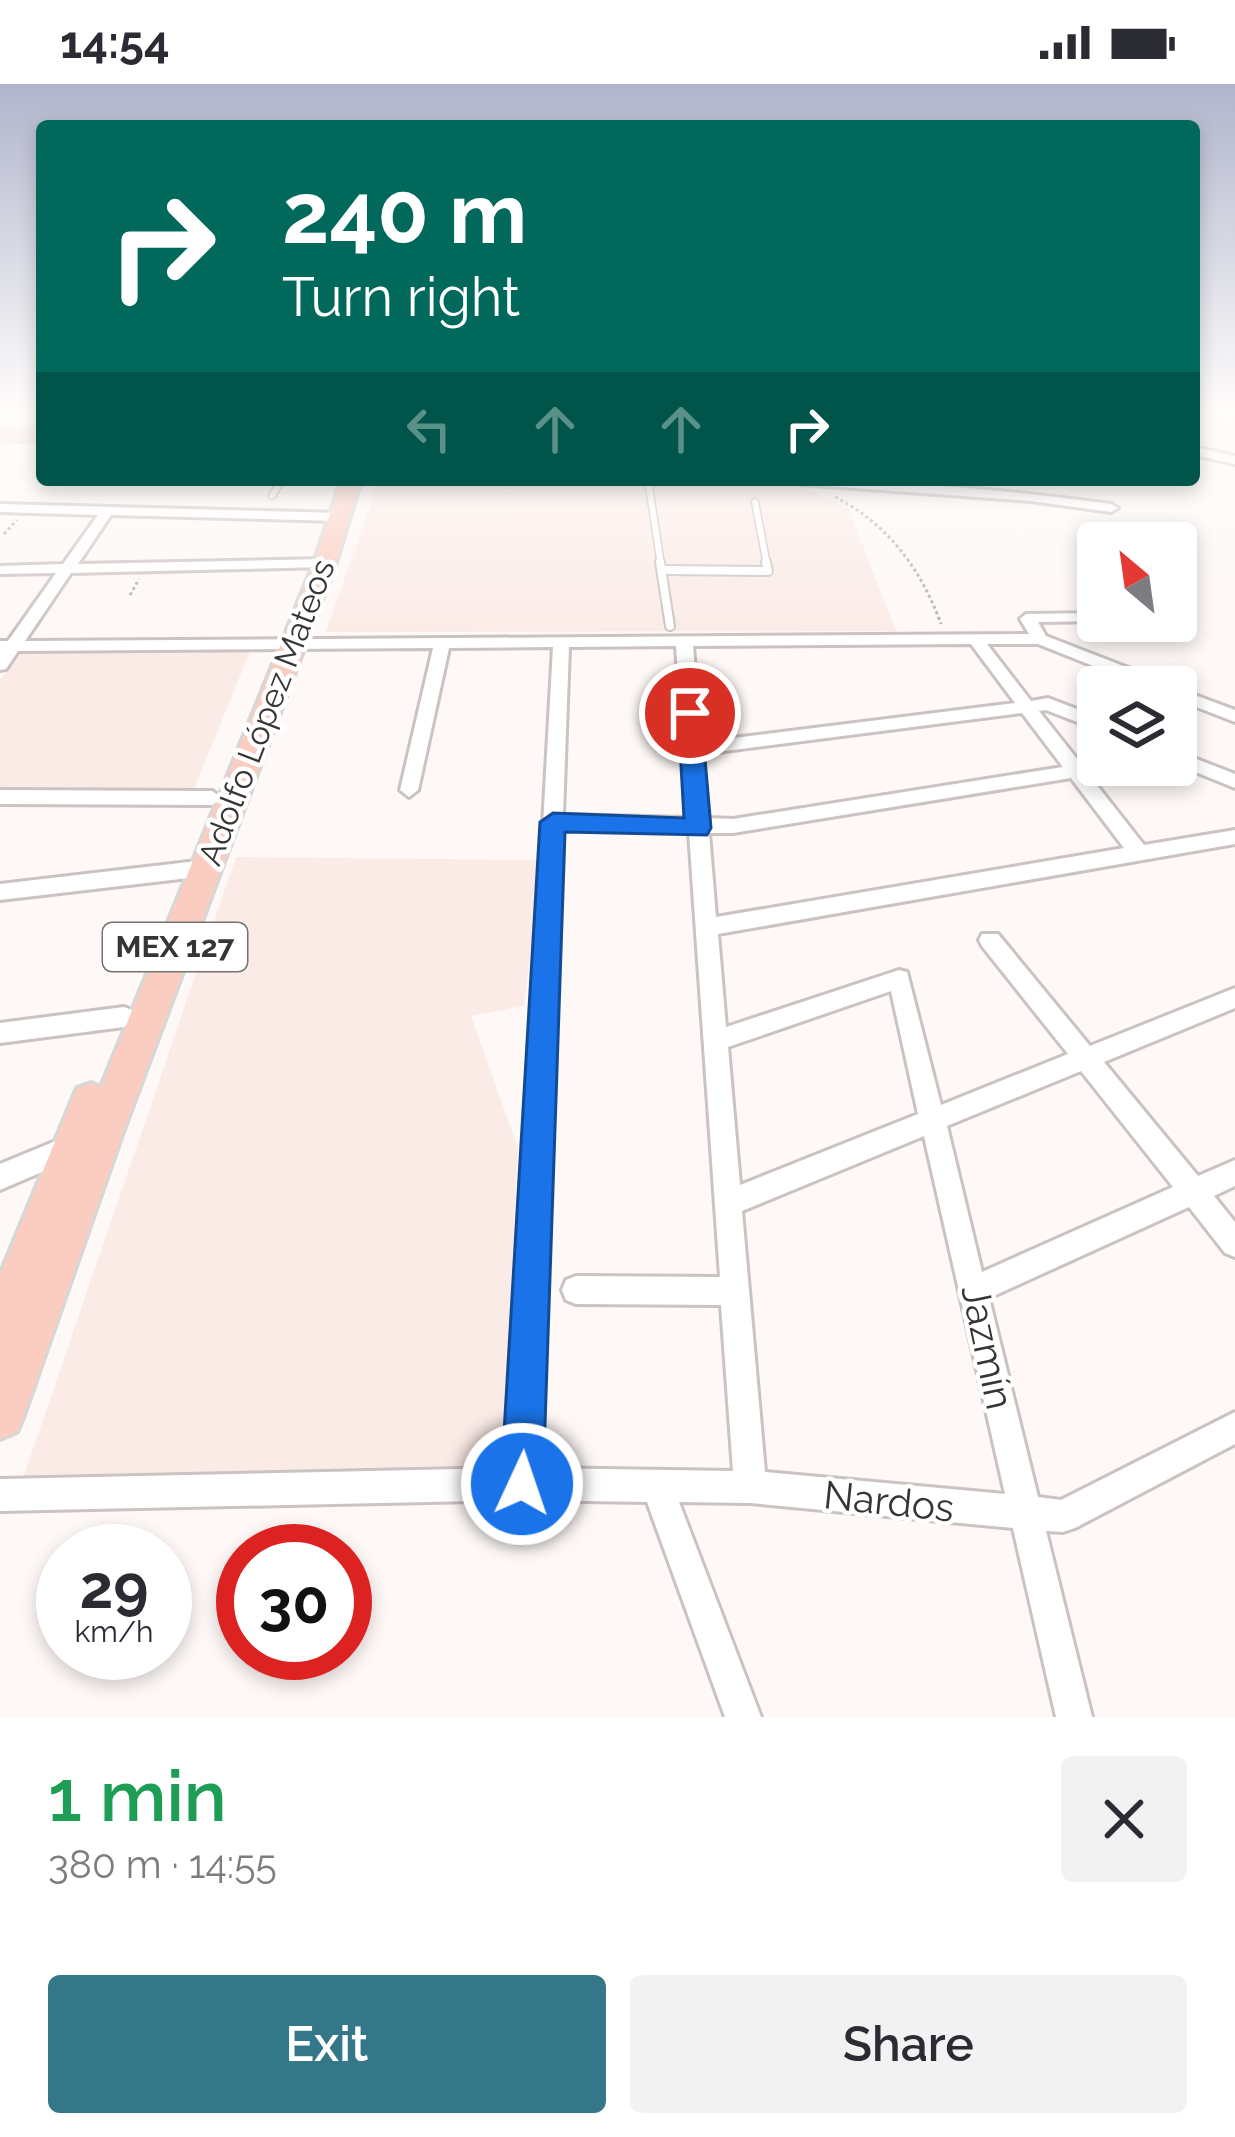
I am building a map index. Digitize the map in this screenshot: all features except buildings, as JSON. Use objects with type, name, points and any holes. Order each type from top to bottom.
[{"type":"main road","name":"Adolfo López Mateos","points":[[332,517],[337,486]]},
{"type":"main road","name":"Adolfo López Mateos","points":[[0,1330],[88,1139],[348,486]]},
{"type":"main road","name":"Adolfo López Mateos","points":[[0,1415],[124,1017],[194,869],[212,798],[282,644]]},
{"type":"street","points":[[918,486],[1112,508]]},
{"type":"street","points":[[0,508],[332,517]]},
{"type":"street","points":[[0,665],[7,646],[107,511]]},
{"type":"street","points":[[0,570],[315,563]]},
{"type":"street","points":[[1040,640],[1028,620],[1032,617],[1077,617]]},
{"type":"street","points":[[677,634],[692,749],[751,1487]]},
{"type":"street","points":[[7,646],[561,642],[677,634],[1040,640],[1107,666]]},
{"type":"street","points":[[553,822],[698,828],[1077,770],[975,640]]},
{"type":"street","points":[[522,1484],[561,642]]},
{"type":"street","points":[[409,790],[442,643]]},
{"type":"street","points":[[1197,701],[1235,716]]},
{"type":"street","points":[[692,749],[1028,705],[1048,704],[1077,716]]},
{"type":"street","points":[[1197,766],[1235,781]]},
{"type":"street","points":[[1089,786],[1139,853]]},
{"type":"street","points":[[0,797],[212,798]]},
{"type":"street","points":[[706,927],[1235,837]]},
{"type":"street","points":[[0,892],[194,869]]},
{"type":"street","points":[[990,940],[1235,1243]]},
{"type":"street","name":"Jazmín","points":[[716,1041],[899,979],[1074,1717]]},
{"type":"street","points":[[728,1203],[1235,998]]},
{"type":"street","points":[[0,1033],[124,1017]]},
{"type":"street","points":[[0,1177],[88,1139]]},
{"type":"street","points":[[976,1289],[1235,1173]]},
{"type":"street","points":[[576,1290],[735,1292]]},
{"type":"street","name":"Nardos","points":[[0,1496],[522,1484],[751,1487],[1063,1516],[1235,1427]]},
{"type":"street","points":[[658,1486],[742,1717]]},
{"type":"lane","points":[[272,496],[278,486]]},
{"type":"lane","points":[[650,486],[677,634]]},
{"type":"lane","points":[[662,570],[768,571],[755,502]]},
{"type":"path","points":[[832,496],[850,503],[900,547],[934,603],[946,640]]},
{"type":"shaded area","points":[[377,486],[802,488],[847,505],[896,631],[326,632]]},
{"type":"shaded area","points":[[24,649],[251,649],[194,789],[0,790],[0,680]]},
{"type":"shaded area","points":[[236,857],[541,860],[524,1006],[471,1016],[518,1148],[501,1475],[21,1484]]},
{"type":"route","points":[[522,1484],[553,822],[698,828],[690,713]]}]
